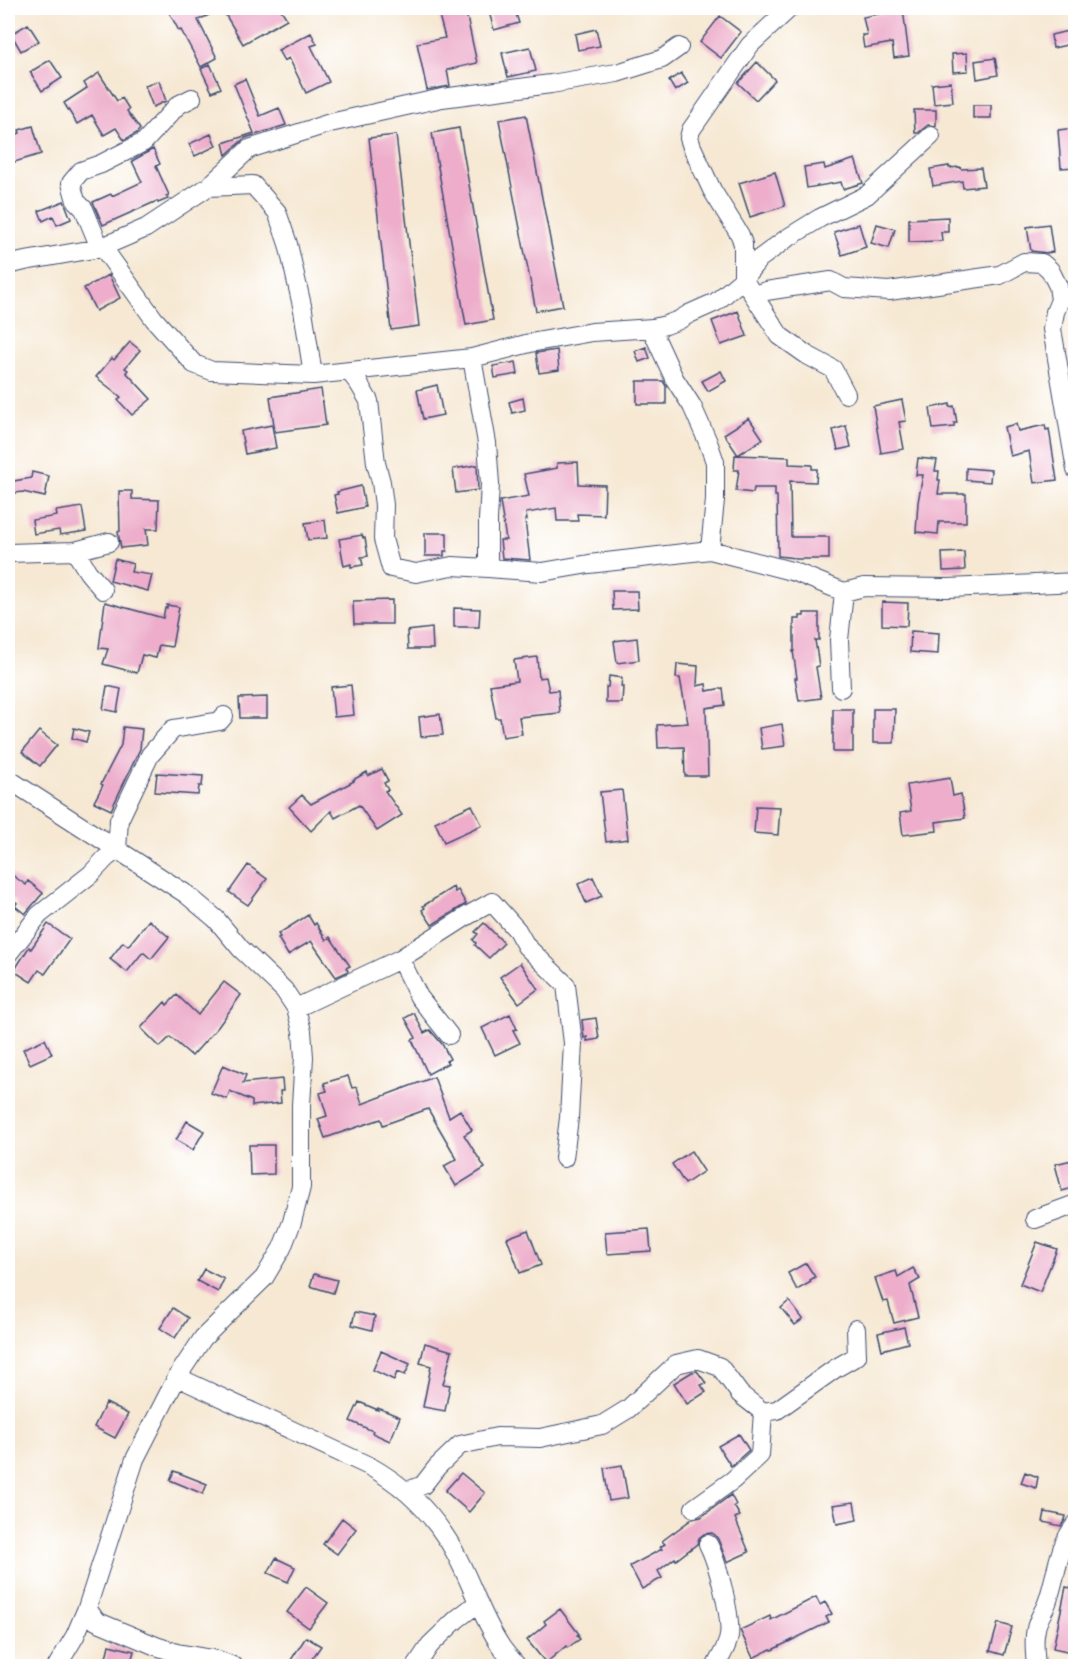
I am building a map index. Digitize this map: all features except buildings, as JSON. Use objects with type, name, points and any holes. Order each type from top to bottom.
[{"type":"street","points":[[790,8],[750,45],[691,130],[689,138],[712,190],[740,235],[748,287],[780,336],[807,355],[833,369],[846,394]]},
{"type":"street","points":[[8,266],[100,248],[146,228],[208,186],[249,149],[330,123],[442,98],[617,73],[662,59],[679,47]]},
{"type":"street","points":[[192,98],[178,105],[144,142],[101,164],[81,171],[71,183],[76,201],[84,209],[100,248],[106,252],[154,319],[194,364],[212,371],[313,375],[472,358],[530,343],[592,332],[666,326],[748,287],[766,291],[831,281],[844,288],[889,291],[1000,275],[1024,262],[1042,263],[1050,270],[1058,286],[1060,300],[1052,329],[1076,470]]},
{"type":"street","points":[[748,287],[759,259],[820,218],[867,195],[931,136]]},
{"type":"street","points":[[208,186],[253,185],[277,212],[288,244],[313,375]]},
{"type":"street","points":[[651,328],[674,378],[692,406],[715,462],[715,500],[710,550]]},
{"type":"street","points":[[472,358],[487,443],[490,484],[488,568]]},
{"type":"street","points":[[349,371],[369,401],[376,463],[384,505],[383,539],[391,568],[416,573],[452,566],[542,572],[589,564],[710,550],[795,572],[844,592],[864,587],[949,588],[1076,582]]},
{"type":"street","points":[[8,553],[75,551],[109,542]]},
{"type":"street","points":[[75,551],[88,572],[104,590]]},
{"type":"street","points":[[841,688],[839,640],[844,592]]},
{"type":"street","points":[[117,850],[119,820],[150,755],[173,729],[220,721],[224,716]]},
{"type":"street","points":[[8,779],[186,894],[216,919],[241,949],[284,990],[296,1008],[302,1031],[304,1057],[301,1105],[301,1187],[292,1222],[282,1248],[264,1278],[203,1338],[177,1377],[135,1460],[87,1608],[75,1636],[57,1666]]},
{"type":"street","points":[[8,954],[39,915],[117,850]]},
{"type":"street","points":[[296,1008],[400,959],[492,902],[517,930],[526,946],[566,986],[573,1042],[569,1118],[564,1158]]},
{"type":"street","points":[[400,959],[419,997],[450,1035]]},
{"type":"street","points":[[1035,1219],[1076,1204]]},
{"type":"street","points":[[407,1491],[423,1485],[437,1467],[460,1445],[496,1437],[540,1438],[602,1425],[628,1409],[676,1364],[698,1359],[720,1367],[740,1394],[764,1412],[777,1410],[857,1356],[856,1329]]},
{"type":"street","points":[[177,1377],[369,1466],[389,1477],[407,1491],[433,1520],[449,1543],[500,1646],[517,1666]]},
{"type":"street","points":[[694,1508],[733,1480],[760,1455],[764,1412]]},
{"type":"street","points":[[1036,1666],[1034,1652],[1036,1627],[1046,1604],[1057,1563],[1069,1532],[1076,1524]]},
{"type":"street","points":[[708,1544],[716,1560],[726,1604],[729,1637],[716,1666]]},
{"type":"street","points":[[416,1666],[430,1645],[478,1603]]},
{"type":"street","points":[[87,1608],[96,1621],[156,1646],[177,1653],[218,1660],[233,1666]]}]
